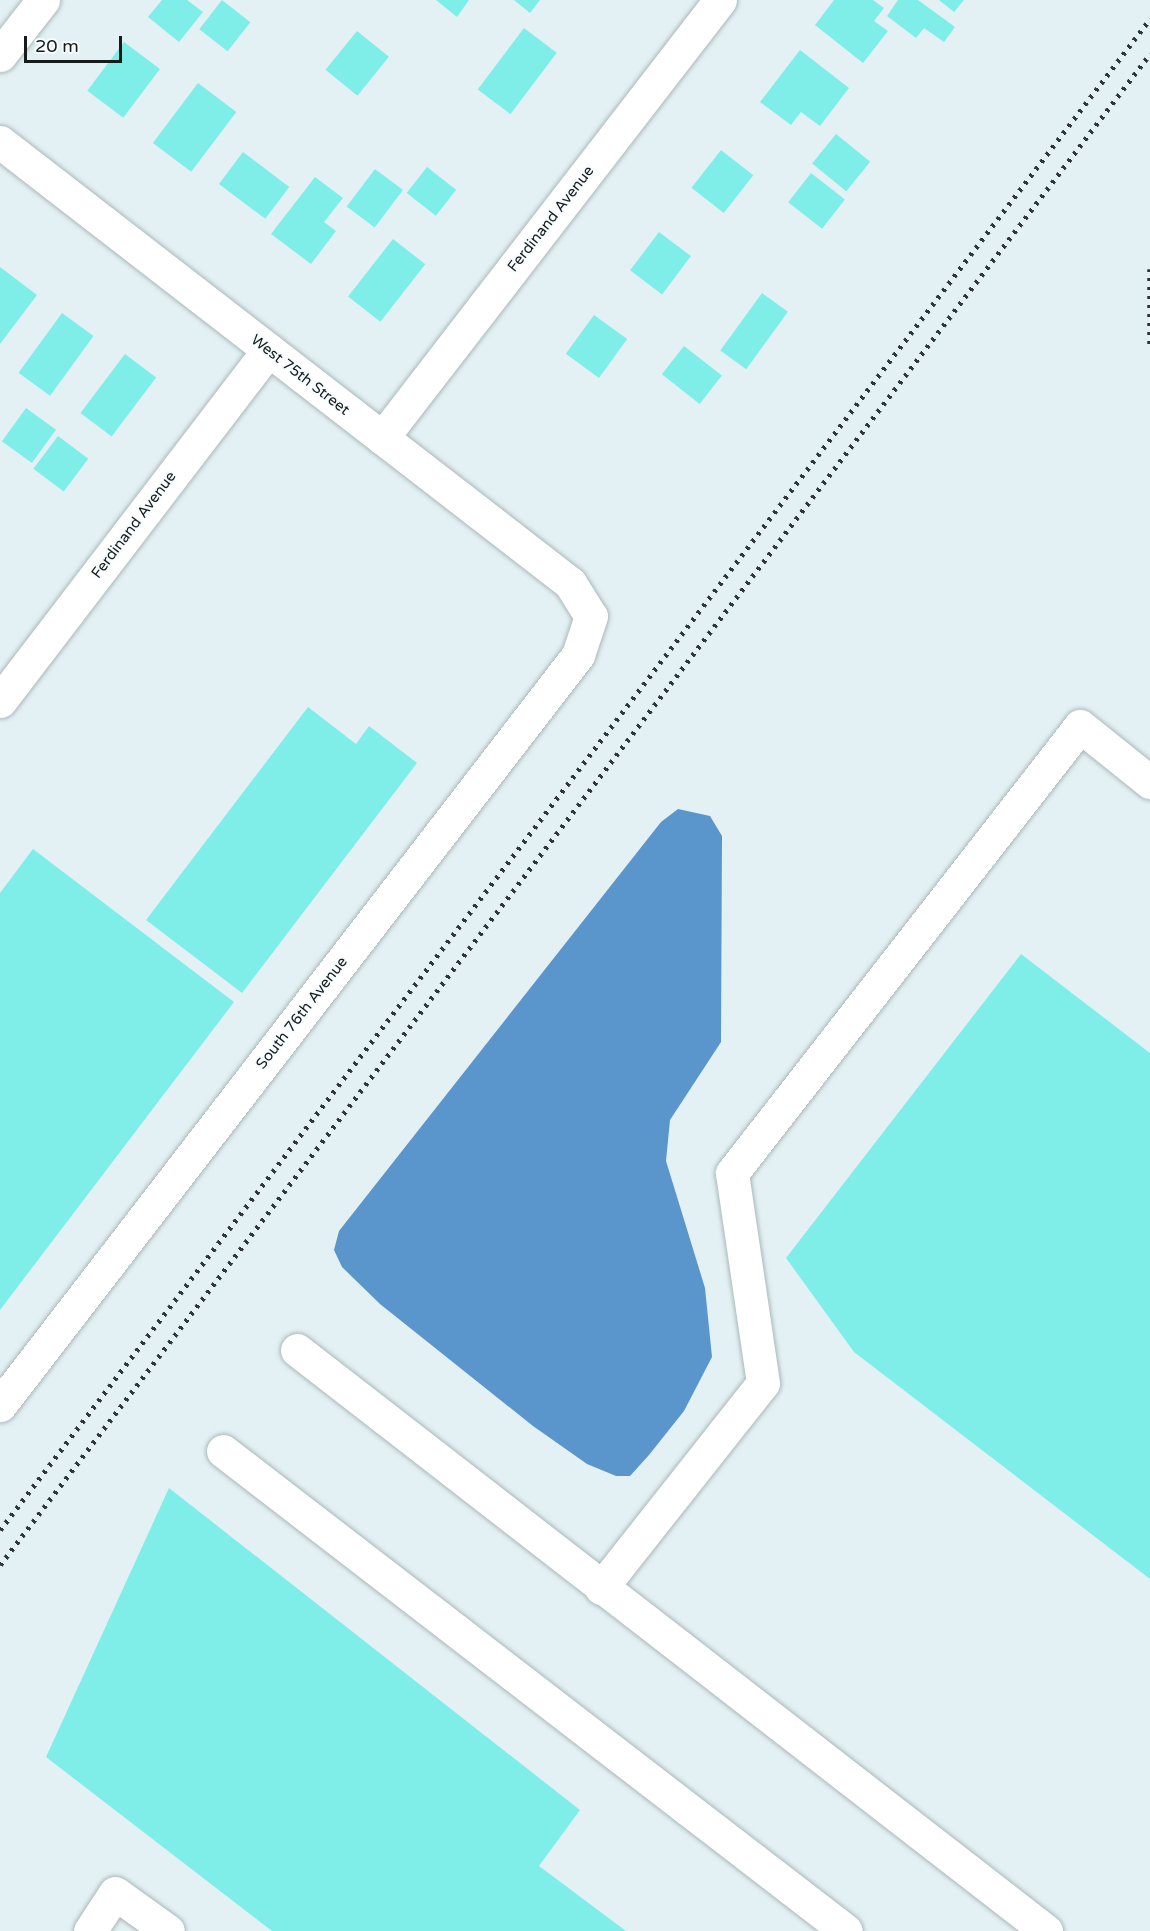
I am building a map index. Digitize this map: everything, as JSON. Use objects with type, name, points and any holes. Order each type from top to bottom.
[{"type":"street","points":[[0,55],[42,0]]},
{"type":"street","name":"Ferdinand Avenue","points":[[382,438],[720,0]]},
{"type":"street","name":"West 75th Street","points":[[0,142],[570,583],[591,616]]},
{"type":"street","name":"Ferdinand Avenue","points":[[0,701],[268,350]]},
{"type":"street","name":"South 76th Avenue","points":[[0,1405],[578,655],[591,616]]},
{"type":"street","points":[[601,1588],[763,1383],[732,1173],[1080,726],[1150,782]]},
{"type":"street","points":[[297,1350],[1046,1931]]},
{"type":"street","points":[[223,1451],[846,1931]]},
{"type":"street","points":[[90,1931],[115,1893],[168,1931]]},
{"type":"water","points":[[678,809],[710,816],[722,836],[721,1042],[670,1120],[666,1161],[705,1288],[712,1357],[684,1411],[649,1455],[630,1476],[616,1476],[587,1464],[533,1426],[380,1304],[342,1267],[334,1250],[339,1231],[661,822]]},
{"type":"building","points":[[162,0],[187,0],[203,12],[179,42],[148,17]]},
{"type":"building","points":[[222,0],[250,22],[228,51],[199,29]]},
{"type":"building","points":[[436,0],[469,0],[457,17]]},
{"type":"building","points":[[514,0],[540,0],[530,13]]},
{"type":"building","points":[[834,0],[873,0],[884,8],[874,21],[888,31],[863,63],[815,25]]},
{"type":"building","points":[[898,0],[918,0],[955,27],[944,42],[924,28],[916,38],[887,16]]},
{"type":"building","points":[[939,0],[964,0],[954,12]]},
{"type":"building","points":[[524,28],[557,53],[510,114],[478,89]]},
{"type":"building","points":[[357,31],[389,57],[357,96],[326,70]]},
{"type":"building","points":[[124,42],[160,69],[123,118],[87,91]]},
{"type":"building","points":[[800,50],[849,88],[820,126],[801,112],[791,125],[760,102]]},
{"type":"building","points":[[198,83],[236,112],[191,172],[153,143]]},
{"type":"building","points":[[836,134],[870,162],[846,191],[812,164]]},
{"type":"building","points":[[721,150],[753,175],[724,213],[691,188]]},
{"type":"building","points":[[243,152],[289,187],[265,219],[219,184]]},
{"type":"building","points":[[427,167],[456,190],[436,216],[407,193]]},
{"type":"building","points":[[375,169],[403,190],[375,228],[347,207]]},
{"type":"building","points":[[811,173],[845,199],[822,229],[788,202]]},
{"type":"building","points":[[315,177],[343,198],[324,222],[336,231],[311,264],[271,234]]},
{"type":"building","points":[[659,232],[691,256],[662,294],[630,270]]},
{"type":"building","points":[[393,239],[425,264],[380,322],[348,297]]},
{"type":"building","points":[[0,267],[37,295],[0,344]]},
{"type":"building","points":[[762,293],[788,312],[746,369],[720,350]]},
{"type":"building","points":[[62,313],[94,336],[50,396],[19,373]]},
{"type":"building","points":[[594,315],[627,339],[599,378],[566,354]]},
{"type":"building","points":[[684,346],[722,376],[700,404],[662,374]]},
{"type":"building","points":[[125,354],[156,377],[112,437],[80,413]]},
{"type":"building","points":[[26,408],[56,430],[32,463],[2,441]]},
{"type":"building","points":[[58,436],[88,459],[64,492],[33,469]]},
{"type":"building","points":[[308,707],[356,744],[369,726],[417,763],[242,993],[146,920]]},
{"type":"building","points":[[33,849],[234,1002],[0,1310],[0,893]]},
{"type":"building","points":[[1021,954],[1150,1053],[1150,1579],[854,1352],[786,1258]]},
{"type":"building","points":[[169,1488],[580,1810],[539,1866],[626,1931],[272,1931],[46,1757]]},
{"type":"railway","points":[[0,1530],[1150,19]]},
{"type":"railway","points":[[0,1565],[1150,54]]},
{"type":"railway","points":[[1150,269],[1150,349]]}]
